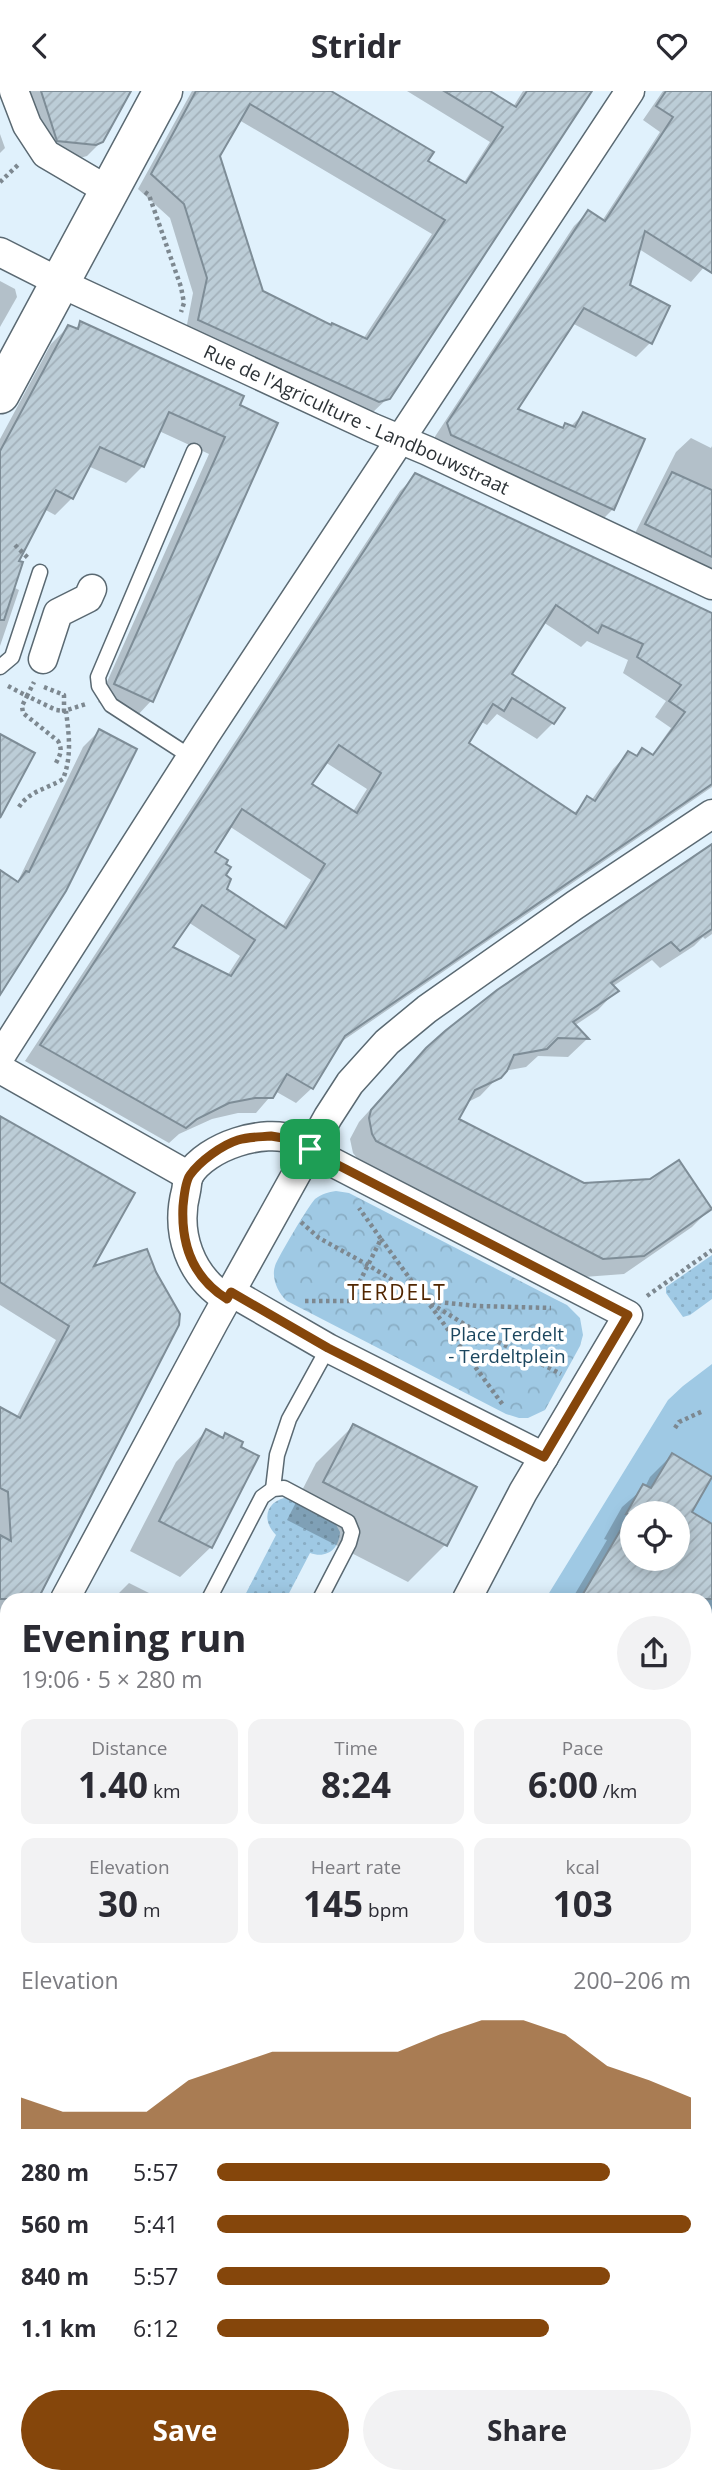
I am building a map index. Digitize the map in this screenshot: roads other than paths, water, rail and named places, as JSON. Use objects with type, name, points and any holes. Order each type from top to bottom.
[{"type":"street","points":[[14,91],[27,125],[46,154],[122,189]]},
{"type":"street","points":[[0,394],[59,282],[122,189],[163,91]]},
{"type":"street","points":[[0,1056],[191,757],[631,91]]},
{"type":"street","name":"Rue de l'Agriculture - Landbouwstraat","points":[[0,252],[59,282],[712,585]]},
{"type":"street","points":[[43,659],[58,613],[88,598],[92,589]]},
{"type":"street","points":[[68,1593],[229,1295],[350,1083],[387,1042],[427,1009],[575,905],[712,814]]},
{"type":"street","points":[[0,1069],[189,1176]]},
{"type":"street","points":[[470,1593],[523,1492],[544,1457],[628,1315],[332,1162],[295,1140],[271,1136],[237,1140],[209,1157],[189,1176],[183,1200],[182,1228],[187,1251],[202,1277],[214,1291],[229,1295],[544,1457]]},
{"type":"lane","points":[[191,757],[125,716],[104,696],[98,677],[194,451]]},
{"type":"lane","points":[[0,667],[12,657],[40,572]]},
{"type":"lane","points":[[273,1489],[277,1455],[289,1419],[328,1348]]},
{"type":"lane","points":[[212,1593],[262,1497],[273,1489],[284,1488],[348,1522],[352,1532],[323,1593]]},
{"type":"district","name":"TERDELT","points":[[397,1293]]},
{"type":"park label","name":"Place Terdelt - Terdeltplein","points":[[507,1345]]}]
